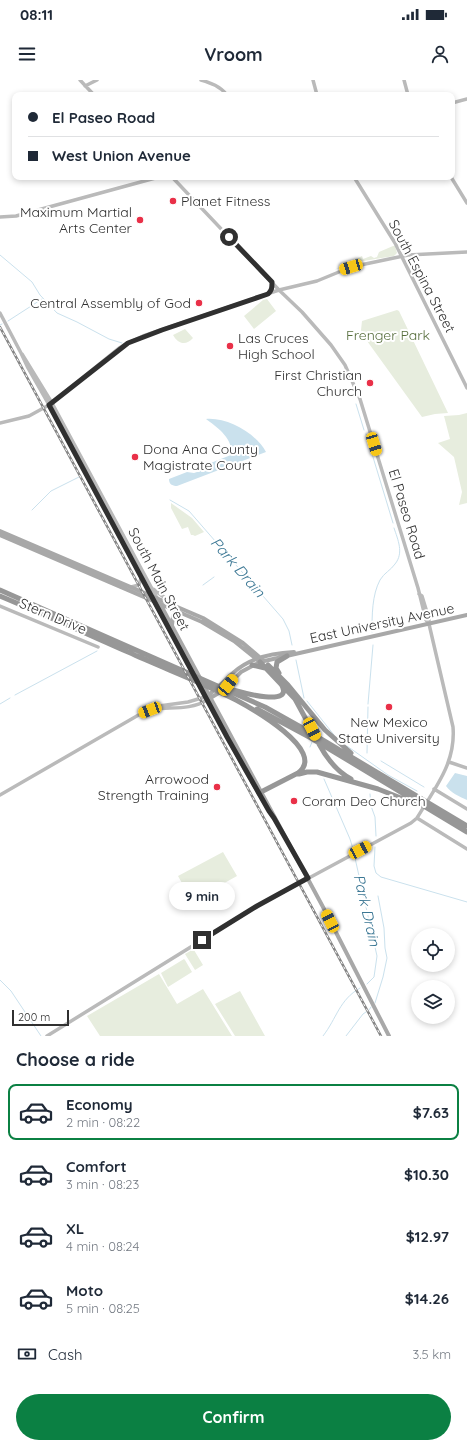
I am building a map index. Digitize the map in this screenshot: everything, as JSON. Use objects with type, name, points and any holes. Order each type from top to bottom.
[{"type":"highway","points":[[0,590],[230,690],[306,730],[390,780]]},
{"type":"highway","points":[[0,596],[277,719],[416,800],[467,832]]},
{"type":"highway","points":[[287,656],[279,661],[276,668],[318,722],[332,737],[349,751],[416,800]]},
{"type":"highway","points":[[260,660],[298,704],[324,753],[332,764],[349,778],[374,788]]},
{"type":"highway","points":[[260,660],[288,685]]},
{"type":"highway","points":[[252,665],[257,665],[267,669]]},
{"type":"highway","points":[[230,690],[277,698],[282,694],[283,688],[276,679]]},
{"type":"highway","points":[[236,700],[279,727],[296,742],[304,756],[304,764],[300,771],[261,792]]},
{"type":"highway","points":[[261,792],[296,775],[310,771],[416,800]]},
{"type":"highway","points":[[431,809],[467,826]]},
{"type":"main road","points":[[80,80],[91,92]]},
{"type":"main road","points":[[85,86],[97,80]]},
{"type":"main road","points":[[201,80],[211,83],[225,92]]},
{"type":"main road","points":[[314,80],[316,92]]},
{"type":"main road","points":[[404,80],[407,92]]},
{"type":"main road","points":[[455,102],[467,99]]},
{"type":"main road","points":[[0,217],[16,216],[147,180]]},
{"type":"main road","name":"El Paseo Road","points":[[174,180],[331,345],[345,365],[353,381],[368,424],[426,620],[429,624],[453,727],[454,743],[449,762],[417,818]]},
{"type":"main road","name":"South Espina Street","points":[[356,180],[402,256],[467,388]]},
{"type":"main road","points":[[453,180],[467,203]]},
{"type":"main road","points":[[0,423],[29,416],[44,408],[128,343],[162,330],[279,290],[316,281],[351,267],[402,256],[467,252]]},
{"type":"main road","points":[[268,294],[271,290],[272,282]]},
{"type":"main road","points":[[288,299],[287,292],[290,288]]},
{"type":"main road","name":"South Main Street","points":[[0,314],[28,368],[50,404],[150,586],[155,599],[208,698],[308,878],[389,1036]]},
{"type":"main road","name":"South Main Street","points":[[50,404],[141,577],[151,595],[155,599]]},
{"type":"main road","points":[[0,531],[151,595]]},
{"type":"main road","points":[[0,535],[203,618],[248,647],[260,660]]},
{"type":"main road","points":[[130,586],[140,585],[141,577]]},
{"type":"main road","points":[[150,586],[161,596],[176,606]]},
{"type":"main road","points":[[155,599],[159,604],[202,622],[225,635],[260,660]]},
{"type":"main road","name":"South Main Street","points":[[159,604],[173,627],[208,698]]},
{"type":"main road","name":"Stern Drive","points":[[0,606],[98,647]]},
{"type":"main road","points":[[173,627],[172,619],[174,615],[186,615]]},
{"type":"main road","name":"East University Avenue","points":[[208,698],[222,691],[241,672],[260,660],[287,656],[467,615]]},
{"type":"main road","name":"East University Avenue","points":[[208,698],[240,667],[286,652],[301,652]]},
{"type":"main road","points":[[0,795],[130,719],[159,706],[208,698]]},
{"type":"main road","points":[[449,762],[467,768]]},
{"type":"main road","points":[[434,789],[467,809]]},
{"type":"main road","points":[[47,1036],[257,906],[404,827],[417,818],[467,849]]},
{"type":"green space","points":[[395,246],[397,253],[394,256],[357,262],[334,270],[362,256],[363,259],[371,256],[374,258],[377,257],[379,252]]},
{"type":"green space","points":[[267,299],[276,311],[254,329],[244,316],[263,300]]},
{"type":"green space","name":"Frenger Park","points":[[397,310],[399,311],[448,413],[422,417],[362,334],[362,321]]},
{"type":"green space","points":[[185,329],[193,338],[188,342],[182,343],[173,335]]},
{"type":"green space","points":[[467,413],[467,503],[459,505],[462,492],[454,457],[438,443],[450,439],[444,416]]},
{"type":"green space","points":[[171,503],[192,518],[204,532],[195,536],[191,535],[188,527],[182,529],[171,508]]},
{"type":"green space","points":[[223,852],[237,876],[192,901],[178,876]]},
{"type":"green space","points":[[194,950],[203,965],[195,970],[185,954]]},
{"type":"green space","points":[[184,959],[192,972],[168,987],[161,973]]},
{"type":"green space","points":[[159,974],[177,1004],[203,989],[232,1036],[100,1036],[87,1016]]},
{"type":"green space","points":[[240,991],[265,1036],[235,1036],[215,1004]]},
{"type":"water","points":[[206,419],[223,421],[240,428],[255,439],[266,452],[177,486],[172,485],[169,479],[187,472],[194,473],[200,471],[208,464],[231,455],[230,444],[224,434]]},
{"type":"water","points":[[455,773],[467,776],[467,800],[453,793],[446,786]]},
{"type":"waterway","points":[[0,255],[32,282],[40,295],[57,313],[109,339],[122,343]]},
{"type":"waterway","points":[[8,321],[42,299]]},
{"type":"waterway","points":[[356,404],[364,430]]},
{"type":"waterway","points":[[366,434],[393,523]]},
{"type":"waterway","name":"Park Drain","points":[[32,510],[51,491],[81,476]]},
{"type":"waterway","name":"Park Drain","points":[[170,500],[189,511],[283,619],[289,631],[292,645]]},
{"type":"waterway","points":[[372,632],[373,605],[377,586],[385,573],[392,568],[398,560],[400,551],[394,528]]},
{"type":"waterway","points":[[203,585],[214,577]]},
{"type":"waterway","points":[[368,704],[373,645]]},
{"type":"waterway","points":[[15,695],[97,651]]},
{"type":"waterway","name":"Park Drain","points":[[296,660],[304,698]]},
{"type":"waterway","points":[[0,704],[10,698]]},
{"type":"waterway","name":"Park Drain","points":[[307,701],[334,735]]},
{"type":"waterway","points":[[367,753],[368,707]]},
{"type":"waterway","points":[[310,747],[312,742]]},
{"type":"waterway","name":"Park Drain","points":[[347,746],[388,775],[417,791]]},
{"type":"waterway","points":[[381,761],[424,787]]},
{"type":"waterway","name":"Park Drain","points":[[324,779],[353,849]]},
{"type":"waterway","points":[[370,794],[371,806],[375,817],[376,836]]},
{"type":"waterway","points":[[375,847],[374,866],[376,873],[381,877],[467,902]]},
{"type":"waterway","name":"Park Drain","points":[[355,858],[377,956],[374,977],[367,984]]},
{"type":"waterway","points":[[375,1003],[387,958],[384,928],[378,896]]},
{"type":"waterway","points":[[0,980],[11,991],[41,1036]]},
{"type":"waterway","name":"Park Drain","points":[[323,1036],[347,998],[360,988]]},
{"type":"waterway","points":[[346,1036],[366,1012]]},
{"type":"railway","points":[[0,327],[381,1036]]},
{"type":"place","name":"Planet Fitness","points":[[173,201]]},
{"type":"place","name":"Maximum Martial Arts Center","points":[[140,220]]},
{"type":"place","name":"Central Assembly of God","points":[[199,303]]},
{"type":"place","name":"Las Cruces High School","points":[[230,346]]},
{"type":"place","name":"First Christian Church","points":[[370,383]]},
{"type":"place","name":"Dona Ana County Magistrate Court","points":[[135,457]]},
{"type":"place","name":"New Mexico State University","points":[[389,707]]},
{"type":"place","name":"Arrowood Strength Training","points":[[217,787]]},
{"type":"place","name":"Coram Deo Church","points":[[294,801]]},
{"type":"route","points":[[202,940],[257,906],[308,878],[245,770],[49,405],[119,348],[128,343],[143,336],[268,294],[272,289],[272,282],[229,237]]}]
